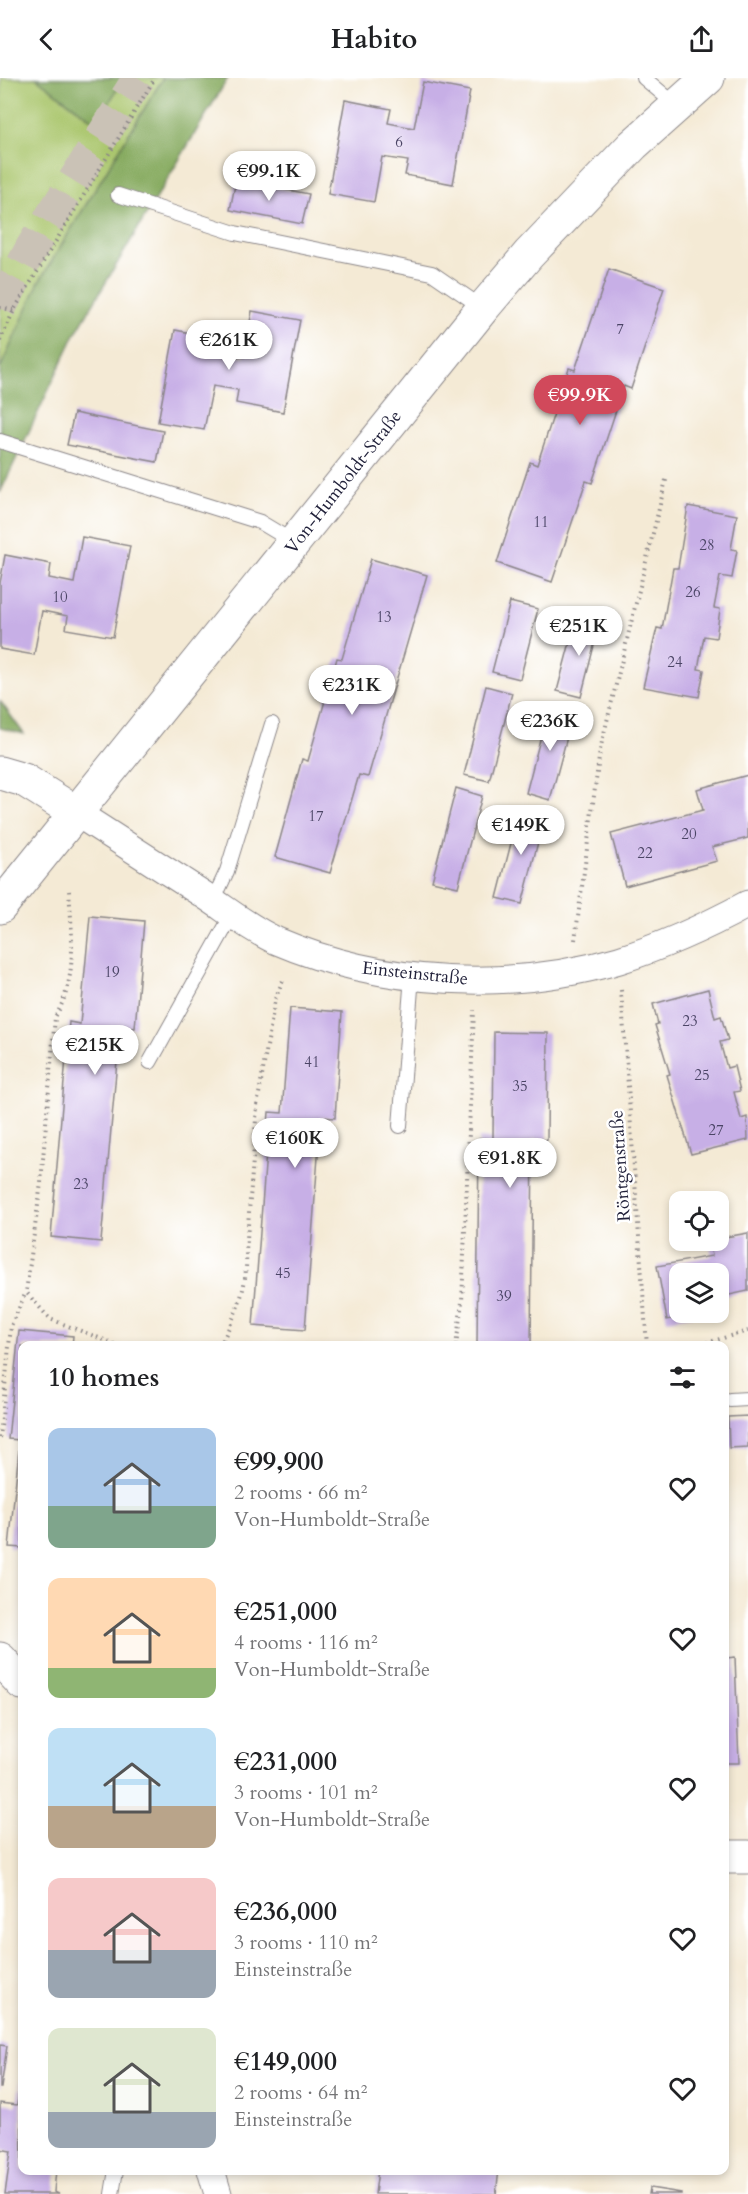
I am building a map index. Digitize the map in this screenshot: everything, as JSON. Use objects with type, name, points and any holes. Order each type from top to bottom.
[{"type":"street","name":"Von-Humboldt-Straße","points":[[0,907],[529,254],[633,145],[708,78]]},
{"type":"street","points":[[0,773],[24,780],[75,812]]},
{"type":"street","name":"Einsteinstraße","points":[[75,812],[277,941],[361,969],[412,976],[491,980],[571,971],[619,960],[682,937],[748,904]]},
{"type":"street","points":[[0,1659],[18,1679]]},
{"type":"street","points":[[729,1857],[748,1857]]},
{"type":"street","points":[[212,2175],[218,2194]]},
{"type":"lane","points":[[644,78],[677,106]]},
{"type":"lane","points":[[118,195],[235,233],[432,273],[483,308]]},
{"type":"lane","points":[[0,441],[260,522],[295,543]]},
{"type":"lane","points":[[150,1062],[222,908],[227,871],[272,724]]},
{"type":"lane","points":[[400,1126],[412,976]]},
{"type":"lane","points":[[730,1400],[748,1399]]},
{"type":"lane","points":[[112,2194],[115,2175]]},
{"type":"path","points":[[0,341],[14,310],[155,78]]},
{"type":"path","points":[[0,308],[14,310]]},
{"type":"path","points":[[575,944],[600,750],[666,480]]},
{"type":"path","points":[[0,1438],[11,1326],[26,1292],[41,1183],[55,1017],[67,998],[72,948],[69,891]]},
{"type":"path","points":[[222,1341],[239,1306],[248,1276],[246,1252],[257,1106],[275,999],[285,975]]},
{"type":"path","name":"Röntgenstraße","points":[[621,985],[647,1341]]},
{"type":"path","points":[[457,1341],[462,1302],[474,1010]]},
{"type":"path","points":[[26,1292],[50,1319],[107,1341]]},
{"type":"path","points":[[712,1341],[748,1330]]},
{"type":"green space","points":[[1,78],[36,78],[96,123],[124,78],[163,78],[39,282],[0,369]]},
{"type":"green space","points":[[36,78],[124,78],[97,123]]},
{"type":"green space","points":[[163,78],[228,78],[75,334],[0,493],[0,369],[39,282]]},
{"type":"green space","points":[[0,701],[24,734],[0,728]]},
{"type":"building","points":[[423,82],[470,91],[453,184],[405,175],[408,161],[382,157],[374,202],[328,194],[345,100],[391,109],[388,123],[414,128]]},
{"type":"building","points":[[236,180],[309,194],[302,224],[230,210]]},
{"type":"building","points":[[609,269],[664,288],[631,389],[624,386],[592,483],[586,481],[552,582],[497,563],[530,462],[537,465],[569,368],[575,370]]},
{"type":"building","points":[[252,311],[300,320],[283,412],[236,403],[238,390],[213,386],[204,430],[158,422],[175,330],[221,339],[219,353],[244,357]]},
{"type":"building","points":[[74,413],[163,431],[157,462],[67,445]]},
{"type":"building","points":[[688,506],[737,515],[731,549],[737,550],[732,578],[720,576],[714,608],[720,609],[716,638],[704,636],[698,669],[704,670],[699,697],[643,687],[657,628],[662,629],[673,568],[678,568]]},
{"type":"building","points":[[82,537],[130,546],[113,637],[66,629],[68,616],[42,611],[34,655],[0,649],[0,583],[5,555],[51,564],[49,578],[74,583]]},
{"type":"building","points":[[371,559],[427,575],[368,777],[359,775],[330,873],[275,857],[302,759],[308,761],[337,658],[342,659]]},
{"type":"building","points":[[510,602],[538,609],[520,679],[492,672]]},
{"type":"building","points":[[577,616],[600,622],[581,697],[557,691]]},
{"type":"building","points":[[486,686],[512,693],[489,781],[464,775]]},
{"type":"building","points":[[549,705],[574,711],[550,800],[526,793]]},
{"type":"building","points":[[748,775],[748,838],[712,847],[717,861],[625,886],[611,834],[703,810],[697,789]]},
{"type":"building","points":[[456,788],[482,796],[458,887],[432,881]]},
{"type":"building","points":[[520,808],[545,815],[522,904],[497,898]]},
{"type":"building","points":[[90,916],[144,921],[135,1028],[120,1027],[101,1242],[51,1237],[69,1022],[80,1024]]},
{"type":"building","points":[[708,989],[715,1018],[721,1016],[728,1040],[720,1042],[727,1068],[734,1066],[740,1091],[734,1092],[741,1119],[747,1117],[748,1140],[691,1154],[667,1075],[670,1074],[655,1025],[658,1024],[653,1004]]},
{"type":"building","points":[[290,1008],[342,1012],[335,1118],[321,1117],[305,1330],[253,1326],[269,1112],[282,1113]]},
{"type":"building","points":[[494,1032],[548,1033],[547,1140],[533,1139],[531,1341],[477,1341],[479,1138],[493,1139]]},
{"type":"building","points":[[748,1233],[748,1291],[729,1295],[729,1263],[674,1263],[712,1256],[711,1251],[729,1251],[729,1236]]},
{"type":"building","points":[[669,1264],[669,1320],[667,1320],[657,1266]]},
{"type":"building","points":[[19,1331],[73,1336],[72,1341],[18,1341],[18,1440],[8,1439]]},
{"type":"building","points":[[748,1416],[748,1447],[729,1448],[729,1417]]},
{"type":"building","points":[[18,1459],[18,1548],[9,1547]]},
{"type":"building","points":[[735,1657],[739,1763],[729,1763],[729,1658]]},
{"type":"building","points":[[0,2045],[7,2046],[1,2088],[0,2088]]},
{"type":"building","points":[[18,2098],[18,2175],[56,2175],[54,2192],[59,2194],[5,2194],[11,2151],[0,2149],[0,2103],[17,2105]]},
{"type":"building","points":[[377,2175],[498,2175],[496,2194],[375,2194]]},
{"type":"building","points":[[650,2188],[681,2193],[681,2194],[649,2194]]},
{"type":"tunnel","points":[[0,308],[32,247],[139,78]]}]
